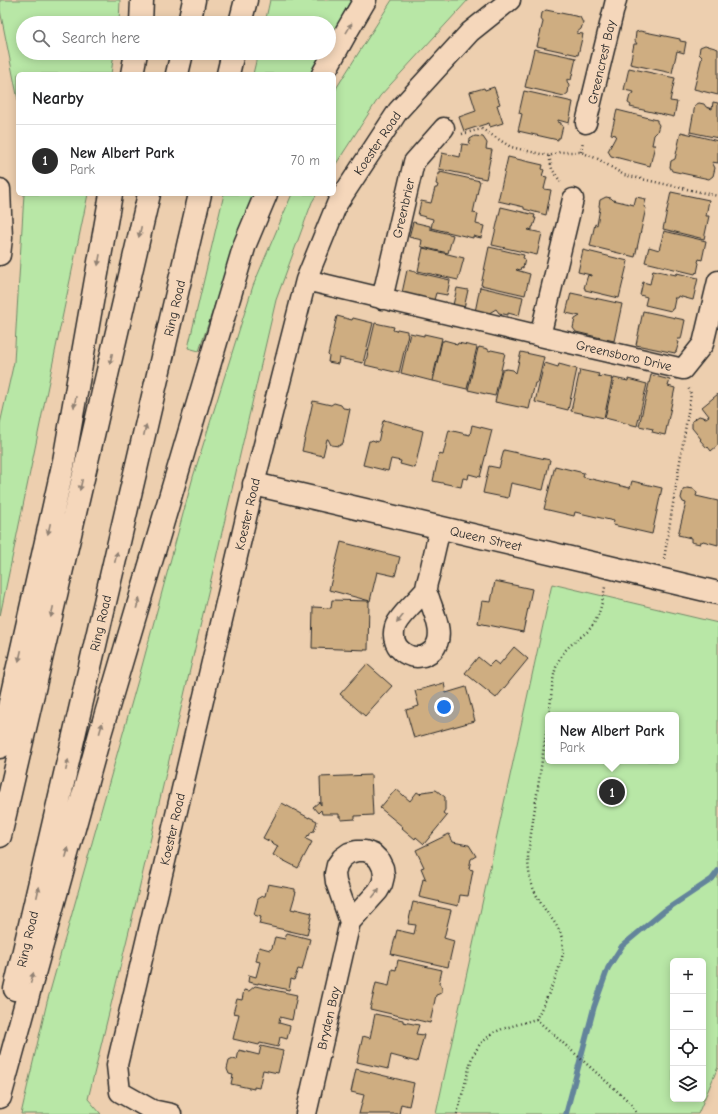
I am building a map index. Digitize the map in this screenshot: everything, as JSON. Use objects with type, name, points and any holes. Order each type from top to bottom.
[{"type":"main road","points":[[141,16],[142,0]]},
{"type":"main road","points":[[191,16],[194,0]]},
{"type":"main road","points":[[242,16],[246,0]]},
{"type":"main road","points":[[336,51],[365,0]]},
{"type":"main road","points":[[132,72],[135,60]]},
{"type":"main road","points":[[177,72],[180,60]]},
{"type":"main road","points":[[228,72],[231,60]]},
{"type":"main road","points":[[324,72],[331,60]]},
{"type":"main road","points":[[0,746],[64,461],[111,196]]},
{"type":"main road","points":[[0,836],[149,196]]},
{"type":"main road","name":"Ring Road","points":[[0,1052],[200,196]]},
{"type":"main road","points":[[0,1097],[100,734],[241,258],[265,196]]},
{"type":"main road","name":"Queen Street","points":[[254,484],[660,579],[718,594]]},
{"type":"street","name":"Koester Road","points":[[171,1114],[152,1110],[120,1092],[117,1065],[254,484],[306,280],[337,204],[398,111],[470,32],[510,0]]},
{"type":"street","name":"Greencrest Bay","points":[[586,123],[616,0]]},
{"type":"street","name":"Greenbrier","points":[[382,299],[414,162],[444,128]]},
{"type":"street","points":[[0,189],[2,238],[0,255]]},
{"type":"street","points":[[540,336],[573,199]]},
{"type":"street","name":"Greensboro Drive","points":[[306,280],[683,369],[703,344],[718,281]]},
{"type":"street","points":[[426,590],[440,527]]},
{"type":"street","name":"Bryden Bay","points":[[306,1114],[350,922]]},
{"type":"path","points":[[444,128],[462,135],[482,129],[511,147],[549,156],[560,152],[581,152],[598,159],[624,175],[718,196]]},
{"type":"path","points":[[549,156],[552,169],[573,199]]},
{"type":"path","points":[[660,579],[691,394],[683,369]]},
{"type":"path","points":[[549,712],[553,680],[557,664],[565,651],[587,631],[597,618],[609,567]]},
{"type":"path","points":[[457,1114],[472,1057],[480,1044],[493,1033],[536,1019],[542,1009],[559,967],[563,951],[560,932],[537,898],[529,879],[528,854],[545,740]]},
{"type":"path","points":[[536,1019],[625,1098],[633,1106],[637,1114]]},
{"type":"green space","points":[[0,0],[120,0],[119,16],[16,16],[16,60],[113,60],[111,72],[16,72],[16,90],[0,10]]},
{"type":"green space","points":[[270,0],[351,0],[336,27],[336,16],[267,16]]},
{"type":"green space","points":[[392,0],[468,0],[380,96],[336,164],[337,87]]},
{"type":"green space","points":[[256,60],[318,60],[312,72],[253,72]]},
{"type":"green space","points":[[24,196],[88,196],[0,616],[0,424],[14,362]]},
{"type":"green space","points":[[224,196],[253,196],[199,351],[188,348]]},
{"type":"green space","points":[[291,196],[316,196],[312,202],[276,300],[136,902],[88,1099],[101,1114],[21,1114],[47,1002],[142,666],[193,477],[253,286]]},
{"type":"green space","points":[[552,584],[718,623],[718,1067],[706,1095],[706,958],[670,958],[670,1102],[703,1102],[698,1114],[436,1114]]},
{"type":"building","points":[[546,10],[580,17],[583,23],[581,29],[576,33],[583,34],[578,55],[537,46],[543,22],[541,19],[542,13]]},
{"type":"building","points":[[640,31],[680,39],[680,41],[686,42],[684,53],[677,51],[672,73],[630,64],[634,44],[637,44],[635,41],[636,32]]},
{"type":"building","points":[[705,45],[718,49],[718,95],[694,89],[702,57],[699,54],[700,47]]},
{"type":"building","points":[[534,49],[576,58],[571,80],[567,79],[569,86],[568,93],[564,96],[525,87]]},
{"type":"building","points":[[629,68],[675,78],[670,101],[677,102],[674,117],[630,107],[631,105],[628,103],[630,95],[634,92],[624,90]]},
{"type":"building","points":[[494,87],[500,104],[497,105],[503,123],[490,127],[489,123],[464,131],[459,117],[476,111],[470,92]]},
{"type":"building","points":[[524,91],[573,102],[569,123],[558,120],[558,122],[563,126],[560,138],[558,138],[558,140],[518,131],[522,114],[519,113]]},
{"type":"building","points":[[713,102],[718,103],[718,138],[690,132],[695,105],[699,103],[704,104],[706,107],[712,109]]},
{"type":"building","points":[[617,110],[657,120],[659,125],[657,132],[654,135],[652,145],[655,145],[650,166],[611,156],[608,151],[616,135],[611,134]]},
{"type":"building","points":[[681,132],[718,141],[718,163],[712,162],[715,168],[713,176],[709,179],[672,171],[670,167],[671,161],[675,159]]},
{"type":"building","points":[[475,136],[483,137],[487,143],[486,149],[492,150],[486,179],[439,169],[442,153],[460,157],[462,144],[469,145],[470,139]]},
{"type":"building","points":[[508,157],[543,165],[542,169],[544,170],[542,176],[547,177],[544,189],[551,190],[546,215],[524,209],[524,207],[498,201]]},
{"type":"building","points":[[440,172],[480,181],[473,213],[478,214],[476,224],[484,226],[481,238],[473,236],[473,238],[431,228],[433,219],[418,215],[421,201],[431,203],[435,188],[437,188],[438,185],[436,184],[438,174],[440,174]]},
{"type":"building","points":[[671,192],[709,200],[706,216],[709,216],[704,239],[663,229]]},
{"type":"building","points":[[606,197],[634,205],[636,197],[646,199],[644,207],[646,208],[635,257],[590,246],[595,224],[597,225],[600,200]]},
{"type":"building","points":[[501,207],[535,215],[534,218],[536,218],[532,230],[528,230],[542,233],[537,255],[492,245]]},
{"type":"building","points":[[413,222],[430,226],[430,229],[453,235],[448,253],[422,247],[422,240],[409,237]]},
{"type":"building","points":[[664,231],[706,241],[702,260],[699,259],[698,262],[697,273],[696,272],[695,274],[645,262],[649,247],[659,250]]},
{"type":"building","points":[[489,247],[524,255],[523,258],[525,259],[523,268],[521,267],[520,270],[516,270],[530,274],[525,295],[481,285]]},
{"type":"building","points":[[423,248],[464,258],[458,280],[418,271]]},
{"type":"building","points":[[583,250],[628,261],[619,298],[585,290],[584,288],[588,275],[591,275],[578,272]]},
{"type":"building","points":[[407,270],[450,280],[447,295],[436,293],[434,300],[402,293]]},
{"type":"building","points":[[653,270],[676,275],[677,273],[698,278],[693,300],[678,296],[677,298],[674,298],[673,309],[671,311],[645,305],[647,297],[640,295],[643,282],[650,284]]},
{"type":"building","points":[[480,287],[523,297],[519,316],[508,313],[508,315],[499,313],[496,309],[486,315],[475,312]]},
{"type":"building","points":[[457,288],[468,290],[464,308],[453,305]]},
{"type":"building","points":[[571,293],[622,304],[614,341],[576,332],[573,328],[575,319],[580,316],[566,313]]},
{"type":"building","points":[[643,311],[685,320],[681,339],[678,339],[677,342],[679,342],[675,353],[636,345]]},
{"type":"building","points":[[337,316],[373,323],[363,363],[339,358],[338,364],[328,362],[328,355]]},
{"type":"building","points":[[375,323],[394,327],[393,330],[396,331],[397,329],[407,331],[408,334],[399,373],[365,365]]},
{"type":"building","points":[[410,333],[442,338],[432,381],[401,373]]},
{"type":"building","points":[[444,340],[457,345],[458,343],[477,347],[467,389],[433,381],[442,341]]},
{"type":"building","points":[[479,347],[490,351],[505,353],[495,396],[468,390]]},
{"type":"building","points":[[521,352],[544,357],[538,383],[535,383],[529,409],[495,402],[502,370],[513,370],[516,373]]},
{"type":"building","points":[[545,363],[558,367],[559,364],[577,369],[568,410],[535,402]]},
{"type":"building","points":[[580,370],[599,374],[598,376],[601,377],[612,378],[604,418],[571,411]]},
{"type":"building","points":[[651,375],[670,380],[668,386],[675,388],[665,435],[652,432],[653,429],[639,426]]},
{"type":"building","points":[[614,378],[628,381],[628,379],[647,384],[637,426],[605,418]]},
{"type":"building","points":[[718,394],[718,445],[711,451],[700,440],[701,439],[692,428],[692,421],[699,416],[706,418],[709,416],[702,407]]},
{"type":"building","points":[[313,401],[331,405],[334,403],[341,405],[343,408],[350,409],[343,443],[339,446],[331,445],[327,439],[323,456],[302,451]]},
{"type":"building","points":[[384,420],[423,431],[415,468],[400,464],[401,461],[391,459],[388,471],[363,465],[369,441],[372,440],[378,442]]},
{"type":"building","points":[[472,425],[492,430],[480,477],[469,474],[468,479],[463,478],[461,487],[433,481],[439,454],[443,455],[449,430],[470,435]]},
{"type":"building","points":[[504,450],[550,460],[543,490],[511,483],[508,498],[483,493],[489,466],[499,468]]},
{"type":"building","points":[[555,466],[584,473],[583,477],[630,488],[632,481],[662,488],[652,534],[613,525],[614,521],[575,512],[574,516],[544,509]]},
{"type":"building","points":[[687,488],[694,489],[697,493],[696,496],[718,501],[718,545],[703,541],[700,542],[700,544],[691,542],[691,538],[678,535],[686,503],[683,502],[681,498],[683,490]]},
{"type":"building","points":[[341,542],[400,557],[395,576],[377,572],[370,601],[329,590]]},
{"type":"building","points":[[495,581],[532,589],[523,632],[478,623],[482,601],[491,602]]},
{"type":"building","points":[[332,600],[369,601],[368,650],[312,648],[313,607],[331,608]]},
{"type":"building","points":[[514,647],[528,659],[496,698],[465,673],[478,657],[489,666],[494,661],[499,665]]},
{"type":"building","points":[[367,664],[392,686],[365,716],[340,694]]},
{"type":"building","points":[[444,683],[446,693],[466,687],[475,721],[414,738],[406,710],[419,706],[415,691]]},
{"type":"building","points":[[371,775],[373,815],[355,816],[355,819],[341,820],[339,814],[322,814],[321,810],[318,813],[313,807],[319,802],[321,805],[320,777]]},
{"type":"building","points":[[396,789],[410,801],[417,792],[420,794],[422,792],[436,790],[445,797],[445,810],[443,813],[447,816],[424,844],[416,837],[415,839],[380,808]]},
{"type":"building","points":[[282,803],[317,821],[314,831],[311,832],[309,836],[308,835],[306,839],[312,842],[298,868],[273,855],[278,846],[263,838]]},
{"type":"building","points":[[449,834],[453,842],[469,845],[476,856],[471,859],[469,869],[473,870],[468,896],[460,895],[458,906],[419,897],[423,879],[426,880],[421,868],[424,867],[416,850]]},
{"type":"building","points":[[268,884],[295,889],[296,892],[291,909],[312,913],[307,935],[259,924],[261,917],[254,915],[258,899],[265,896]]},
{"type":"building","points":[[413,902],[451,910],[444,938],[454,941],[448,967],[391,954],[397,930],[414,934],[416,925],[408,924]]},
{"type":"building","points":[[287,933],[310,939],[302,970],[298,969],[294,980],[291,979],[289,990],[248,982],[249,975],[256,977],[260,962],[256,961],[259,947],[270,950],[275,937],[285,939]]},
{"type":"building","points":[[398,960],[442,970],[439,983],[442,988],[442,992],[436,995],[430,1023],[370,1009],[376,983],[389,986],[392,969],[396,970]]},
{"type":"building","points":[[255,986],[297,995],[292,1020],[280,1017],[279,1023],[290,1026],[287,1039],[280,1037],[278,1047],[260,1043],[259,1045],[233,1039],[239,1014],[233,1013],[237,999],[242,1000],[244,990],[249,991]]},
{"type":"building","points":[[375,1014],[419,1025],[416,1034],[424,1035],[417,1062],[391,1055],[388,1069],[357,1062],[363,1036],[370,1038]]},
{"type":"building","points":[[261,1046],[283,1051],[278,1073],[263,1070],[259,1088],[254,1087],[254,1089],[231,1084],[233,1075],[229,1074],[227,1069],[229,1061],[233,1059],[237,1060],[239,1050],[259,1055]]},
{"type":"building","points":[[356,1069],[414,1083],[409,1106],[401,1104],[399,1114],[359,1114],[364,1095],[351,1092]]},
{"type":"waterway","points":[[566,1114],[594,1007],[608,968],[622,946],[664,911],[712,879],[718,871]]},
{"type":"place","name":"New Albert Park","points":[[612,792]]}]
